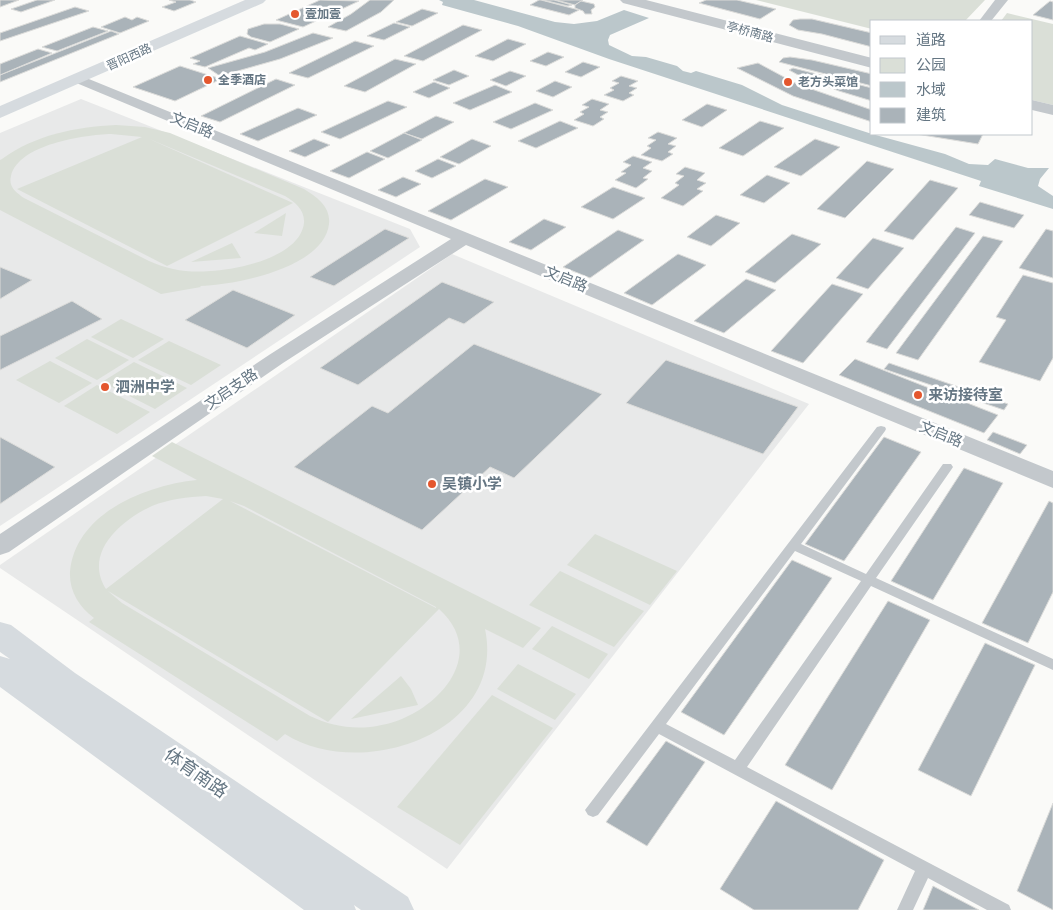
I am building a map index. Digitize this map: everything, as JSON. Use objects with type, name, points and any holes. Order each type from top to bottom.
[{"type":"main road","name":"晋阳西路","points":[[0,96],[228,0]]},
{"type":"main road","name":"晋阳西路","points":[[0,113],[258,0]]},
{"type":"main road","name":"体育南路","points":[[0,634],[63,682],[394,910]]},
{"type":"main road","name":"体育南路","points":[[0,669],[336,910]]},
{"type":"street","name":"亭桥南路","points":[[628,0],[870,62]]},
{"type":"street","points":[[986,20],[1002,0]]},
{"type":"street","name":"文启路","points":[[79,79],[1053,480]]},
{"type":"street","points":[[1033,105],[1053,110]]},
{"type":"street","name":"文启支路","points":[[0,546],[268,365],[466,237]]},
{"type":"lane","points":[[593,810],[881,429]]},
{"type":"lane","points":[[737,769],[947,466]]},
{"type":"lane","points":[[793,545],[1053,665]]},
{"type":"lane","points":[[657,726],[1003,910]]},
{"type":"lane","points":[[905,910],[924,869]]},
{"type":"shaded area","name":"泗洲中学","points":[[81,99],[410,229],[420,247],[0,526],[0,133]]},
{"type":"shaded area","name":"吴镇小学","points":[[452,254],[809,404],[447,869],[0,568],[0,565]]},
{"type":"green space","points":[[756,0],[985,0],[966,20],[870,20],[870,28]]},
{"type":"green space","points":[[1007,13],[1053,24],[1053,105],[1033,100],[1033,20],[1002,20]]},
{"type":"green space","points":[[116,125],[145,127],[170,133],[304,189],[318,199],[328,212],[329,224],[323,239],[312,252],[295,263],[276,271],[255,278],[161,294],[0,210],[0,160],[42,138],[71,130]],"holes":[[[111,134],[142,137],[17,189],[167,266],[293,203],[147,138],[289,198],[299,207],[303,214],[304,223],[300,235],[280,253],[251,264],[222,270],[194,272],[179,270],[149,261],[24,198],[14,189],[11,183],[11,176],[16,165],[26,156],[54,143],[85,136]]]},
{"type":"green space","points":[[286,213],[282,236],[254,233]]},
{"type":"green space","points":[[232,243],[241,258],[191,262]]},
{"type":"green space","points":[[121,319],[164,339],[133,358],[91,337]]},
{"type":"green space","points":[[87,339],[129,360],[97,380],[55,358]]},
{"type":"green space","points":[[169,341],[221,365],[191,385],[138,360]]},
{"type":"green space","points":[[50,361],[92,383],[59,403],[16,380]]},
{"type":"green space","points":[[134,362],[187,388],[155,409],[102,382]]},
{"type":"green space","points":[[97,385],[150,412],[117,434],[64,406]]},
{"type":"green space","points":[[172,442],[541,628],[523,648],[485,629],[486,665],[474,696],[451,721],[422,738],[387,749],[351,752],[316,748],[285,734],[277,741],[89,622],[94,618],[84,609],[73,592],[70,572],[75,551],[85,533],[99,518],[116,506],[156,488],[197,480],[152,456]],"holes":[[[206,496],[223,499],[106,589],[100,576],[99,563],[102,551],[118,529],[128,520],[152,506],[179,499]],[[230,501],[244,506],[436,608]],[[108,591],[328,722],[439,609],[454,628],[460,647],[457,666],[448,683],[434,699],[417,712],[397,721],[377,726],[359,728],[342,726],[326,722],[310,716],[122,603]]]},
{"type":"green space","points":[[595,534],[677,571],[650,605],[567,565]]},
{"type":"green space","points":[[560,571],[644,611],[614,647],[529,605]]},
{"type":"green space","points":[[552,626],[608,654],[589,679],[532,649]]},
{"type":"green space","points":[[518,664],[576,694],[555,720],[497,689]]},
{"type":"green space","points":[[401,676],[411,689],[418,705],[351,719]]},
{"type":"green space","points":[[492,695],[553,728],[460,845],[397,807]]},
{"type":"water","points":[[439,0],[474,0],[555,22],[574,24],[597,21],[624,10],[649,18],[610,35],[609,45],[632,56],[646,57],[677,66],[683,71],[691,73],[696,71],[742,85],[782,105],[870,133],[870,135],[945,154],[969,164],[988,165],[995,159],[1028,168],[1049,168],[1040,179],[1038,186],[1053,196],[1053,209],[979,186],[981,181],[609,59],[518,26],[442,5],[443,2]]},
{"type":"building","points":[[0,0],[19,0],[0,7]]},
{"type":"building","points":[[37,0],[55,0],[21,12],[11,9]]},
{"type":"building","points":[[169,0],[190,0],[196,2],[174,11],[162,7],[176,2]]},
{"type":"building","points":[[320,0],[359,1],[303,27],[276,20]]},
{"type":"building","points":[[370,0],[394,0],[381,12],[346,31],[328,27],[351,14]]},
{"type":"building","points":[[539,0],[579,10],[569,15],[530,5]]},
{"type":"building","points":[[543,0],[554,0],[572,5],[568,6]]},
{"type":"building","points":[[556,0],[583,0],[575,5]]},
{"type":"building","points":[[706,0],[737,0],[776,9],[760,19],[699,3]]},
{"type":"building","points":[[581,1],[594,4],[595,7],[591,10],[592,14],[585,14],[583,11],[575,8],[575,5]]},
{"type":"building","points":[[1050,1],[1053,2],[1053,20],[1033,15]]},
{"type":"building","points":[[75,7],[89,11],[0,41],[0,33]]},
{"type":"building","points":[[422,9],[438,13],[412,26],[396,22]]},
{"type":"building","points":[[125,17],[132,20],[137,17],[149,21],[120,33],[101,27]]},
{"type":"building","points":[[812,19],[870,33],[870,46],[798,30],[789,25],[793,20]]},
{"type":"building","points":[[394,23],[410,27],[384,40],[367,36]]},
{"type":"building","points":[[264,24],[280,24],[299,29],[270,42],[251,37],[247,34],[248,29]]},
{"type":"building","points":[[463,25],[482,30],[423,61],[404,56]]},
{"type":"building","points":[[93,27],[108,31],[57,51],[42,47]]},
{"type":"building","points":[[111,31],[119,34],[0,82],[0,75]]},
{"type":"building","points":[[313,33],[333,38],[280,59],[220,76],[208,68],[265,52]]},
{"type":"building","points":[[240,36],[268,44],[255,50],[249,48],[205,67],[193,64],[200,61],[190,58]]},
{"type":"building","points":[[508,39],[526,44],[493,61],[475,56]]},
{"type":"building","points":[[355,41],[374,46],[308,78],[289,73]]},
{"type":"building","points":[[38,49],[52,53],[0,75],[0,64]]},
{"type":"building","points":[[548,52],[564,57],[546,66],[530,61]]},
{"type":"building","points":[[783,58],[812,60],[870,74],[870,85],[779,62]]},
{"type":"building","points":[[395,59],[416,64],[365,92],[344,86]]},
{"type":"building","points":[[583,62],[600,67],[581,77],[565,72]]},
{"type":"building","points":[[758,63],[797,84],[870,109],[870,121],[793,96],[737,68]]},
{"type":"building","points":[[180,66],[221,79],[175,101],[133,87]]},
{"type":"building","points":[[793,68],[870,87],[870,100],[839,91],[789,70]]},
{"type":"building","points":[[454,70],[469,76],[449,85],[433,80]]},
{"type":"building","points":[[510,71],[526,76],[506,86],[490,80]]},
{"type":"building","points":[[621,76],[638,81],[629,86],[637,88],[629,93],[634,95],[623,101],[604,95],[614,90],[610,88],[619,83],[612,81]]},
{"type":"building","points":[[276,79],[295,85],[220,122],[201,116]]},
{"type":"building","points":[[555,81],[572,87],[553,97],[536,91]]},
{"type":"building","points":[[434,82],[450,88],[429,98],[413,92]]},
{"type":"building","points":[[495,85],[512,92],[470,110],[453,103]]},
{"type":"building","points":[[592,99],[609,104],[600,110],[608,112],[600,117],[604,119],[593,126],[574,120],[584,114],[580,112],[589,107],[582,105]]},
{"type":"building","points":[[388,101],[407,107],[340,139],[321,132]]},
{"type":"building","points":[[535,103],[553,110],[511,129],[493,122]]},
{"type":"building","points":[[707,104],[727,110],[702,127],[682,120]]},
{"type":"building","points":[[298,108],[317,115],[258,141],[240,134]]},
{"type":"building","points":[[436,116],[454,122],[422,139],[404,133]]},
{"type":"building","points":[[560,121],[578,128],[536,148],[518,141]]},
{"type":"building","points":[[760,121],[784,128],[743,156],[719,148]]},
{"type":"building","points":[[658,132],[677,138],[668,144],[676,146],[668,152],[673,154],[662,161],[641,155],[651,148],[647,146],[656,140],[648,138]]},
{"type":"building","points":[[404,133],[422,140],[388,158],[370,151]]},
{"type":"building","points":[[922,135],[982,135],[978,144]]},
{"type":"building","points":[[314,139],[330,145],[305,157],[289,151]]},
{"type":"building","points":[[472,139],[491,146],[459,164],[440,157]]},
{"type":"building","points":[[815,139],[840,147],[801,176],[774,167]]},
{"type":"building","points":[[367,152],[385,159],[349,178],[330,171]]},
{"type":"building","points":[[633,156],[652,162],[643,168],[652,171],[643,178],[648,179],[636,188],[615,180],[626,173],[621,172],[631,165],[623,162]]},
{"type":"building","points":[[438,159],[456,166],[432,178],[415,171]]},
{"type":"building","points":[[867,161],[894,169],[845,218],[817,209]]},
{"type":"building","points":[[685,167],[705,173],[697,180],[706,183],[697,189],[703,191],[683,206],[661,198],[679,185],[675,183],[684,176],[676,174]]},
{"type":"building","points":[[767,175],[790,183],[764,203],[740,195]]},
{"type":"building","points":[[403,177],[421,184],[396,197],[378,190]]},
{"type":"building","points":[[485,179],[508,187],[451,220],[428,211]]},
{"type":"building","points":[[930,180],[958,188],[913,240],[884,231]]},
{"type":"building","points":[[613,187],[645,198],[613,219],[581,207]]},
{"type":"building","points":[[980,202],[1024,215],[1014,228],[969,215]]},
{"type":"building","points":[[716,215],[740,223],[711,246],[687,237]]},
{"type":"building","points":[[544,219],[566,227],[531,250],[509,242]]},
{"type":"building","points":[[956,227],[975,233],[887,349],[866,342]]},
{"type":"building","points":[[385,229],[409,238],[334,286],[310,277]]},
{"type":"building","points":[[1046,229],[1053,231],[1053,278],[1019,268]]},
{"type":"building","points":[[618,230],[644,240],[590,278],[563,267]]},
{"type":"building","points":[[792,234],[821,244],[775,283],[745,272]]},
{"type":"building","points":[[983,236],[1003,241],[918,360],[896,353]]},
{"type":"building","points":[[873,238],[904,248],[868,289],[836,278]]},
{"type":"building","points":[[678,254],[706,265],[652,305],[624,293]]},
{"type":"building","points":[[0,267],[32,280],[0,299]]},
{"type":"building","points":[[1023,275],[1053,283],[1053,358],[1040,381],[979,362],[1006,320],[996,317]]},
{"type":"building","points":[[746,279],[776,290],[724,333],[694,321]]},
{"type":"building","points":[[442,282],[494,302],[464,324],[449,318],[358,385],[320,368]]},
{"type":"building","points":[[832,284],[863,294],[803,363],[771,351]]},
{"type":"building","points":[[233,290],[295,315],[247,348],[185,320]]},
{"type":"building","points":[[72,301],[102,319],[0,370],[0,336]]},
{"type":"building","points":[[474,344],[602,394],[514,478],[490,467],[422,530],[294,467],[372,406],[388,413]]},
{"type":"building","name":"来访接待室","points":[[855,359],[998,415],[984,433],[839,375]]},
{"type":"building","points":[[666,360],[798,407],[763,454],[626,403]]},
{"type":"building","points":[[889,363],[1008,404],[1004,410],[884,369]]},
{"type":"building","points":[[993,432],[1027,445],[1020,454],[987,440]]},
{"type":"building","points":[[0,437],[55,467],[0,504]]},
{"type":"building","points":[[884,437],[921,452],[844,561],[805,544]]},
{"type":"building","points":[[964,468],[1003,483],[933,600],[891,581]]},
{"type":"building","points":[[1049,501],[1053,503],[1053,592],[1028,643],[982,623]]},
{"type":"building","points":[[792,560],[832,578],[724,735],[681,712]]},
{"type":"building","points":[[888,601],[930,620],[832,790],[785,765]]},
{"type":"building","points":[[985,643],[1035,665],[971,796],[918,770]]},
{"type":"building","points":[[666,741],[705,762],[647,846],[606,822]]},
{"type":"building","points":[[776,801],[884,860],[858,910],[754,910],[720,889]]},
{"type":"building","points":[[1053,803],[1053,910],[1017,891]]},
{"type":"building","points":[[933,886],[979,910],[923,910]]},
{"type":"place","name":"壹加壹","points":[[295,14]]},
{"type":"place","name":"全季酒店","points":[[208,80]]},
{"type":"place","name":"老方头菜馆","points":[[788,82]]},
{"type":"place","name":"泗洲中学","points":[[105,387]]},
{"type":"place","name":"来访接待室","points":[[918,395]]},
{"type":"place","name":"吴镇小学","points":[[432,484]]}]
